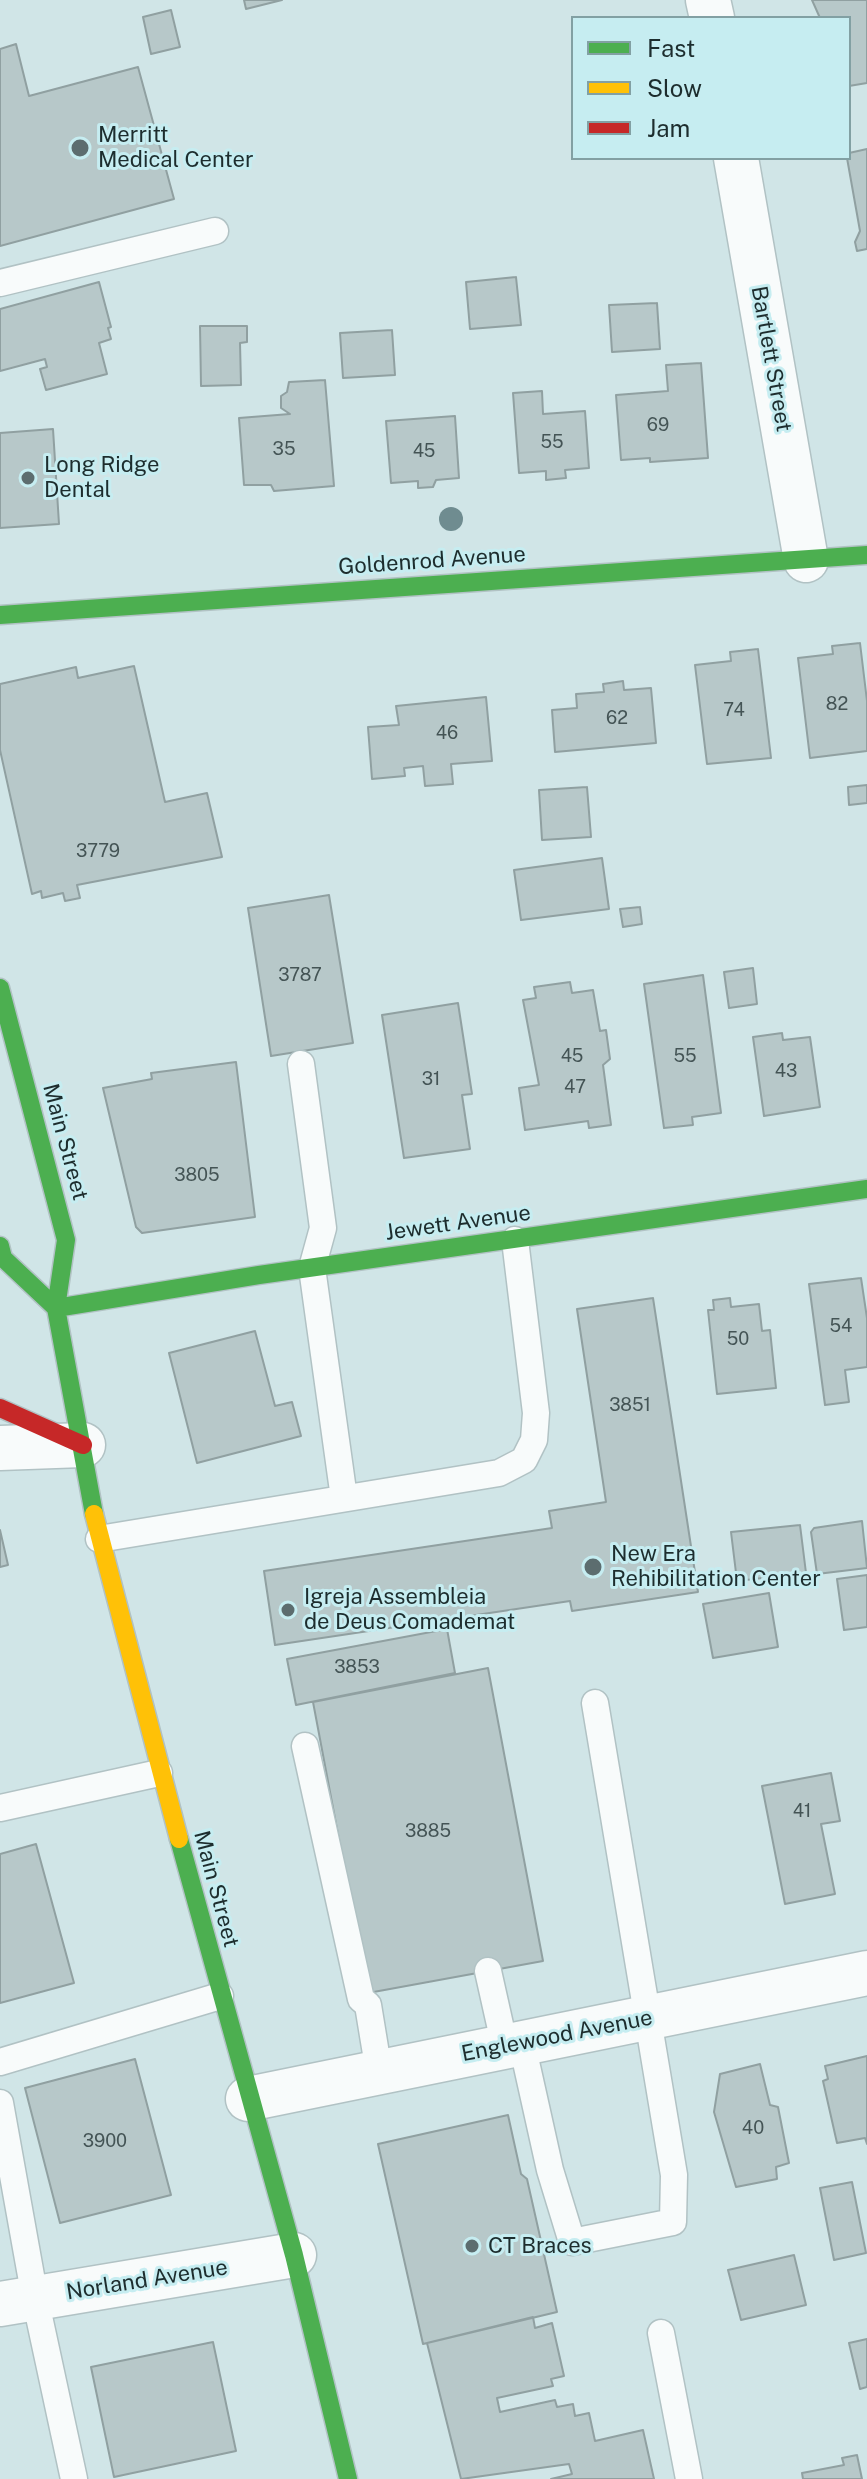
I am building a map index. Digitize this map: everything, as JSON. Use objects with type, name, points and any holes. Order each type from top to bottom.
[{"type":"main road","name":"Goldenrod Avenue","points":[[0,615],[867,555]]},
{"type":"main road","name":"Main Street","points":[[0,988],[66,1240],[56,1308],[99,1539],[159,1773],[294,2255],[348,2479]]},
{"type":"main road","name":"Jewett Avenue","points":[[56,1308],[312,1268],[867,1189]]},
{"type":"main road","points":[[0,1246],[3,1258],[56,1308]]},
{"type":"main road","points":[[0,1408],[83,1445]]},
{"type":"street","name":"Bartlett Street","points":[[736,160],[806,560]]},
{"type":"street","points":[[0,1448],[83,1445]]},
{"type":"street","name":"Englewood Avenue","points":[[248,2099],[867,1973]]},
{"type":"street","name":"Norland Avenue","points":[[18,2301],[294,2255]]},
{"type":"lane","points":[[0,283],[215,231]]},
{"type":"lane","points":[[301,1064],[323,1228],[312,1268],[344,1498]]},
{"type":"lane","points":[[99,1539],[499,1473],[524,1460],[534,1440],[536,1413],[515,1240]]},
{"type":"lane","points":[[488,1971],[572,2242],[673,2222],[674,2175],[595,1703]]},
{"type":"lane","points":[[305,1746],[361,1999],[368,2005],[379,2072]]},
{"type":"lane","points":[[0,1808],[159,1773]]},
{"type":"lane","points":[[0,2062],[220,1996]]},
{"type":"lane","points":[[0,2103],[18,2301],[74,2479]]},
{"type":"lane","points":[[661,2333],[689,2479]]},
{"type":"building","points":[[244,0],[282,0],[246,9]]},
{"type":"building","points":[[812,0],[867,0],[867,83],[851,86],[851,16],[819,16]]},
{"type":"building","points":[[171,10],[180,47],[151,54],[143,17]]},
{"type":"building","name":"Merritt Medical Center","points":[[16,44],[29,96],[138,67],[174,199],[0,246],[0,49]]},
{"type":"building","points":[[867,149],[867,249],[857,251],[855,242],[860,231],[847,160],[851,160],[851,153]]},
{"type":"building","points":[[516,277],[521,325],[470,329],[466,282]]},
{"type":"building","points":[[99,282],[111,327],[108,328],[111,339],[99,343],[107,374],[46,390],[40,369],[47,367],[45,359],[0,371],[0,309]]},
{"type":"building","points":[[657,303],[660,349],[612,352],[609,305]]},
{"type":"building","points":[[200,326],[247,326],[247,342],[240,343],[241,385],[201,386]]},
{"type":"building","points":[[392,330],[395,375],[343,378],[340,333]]},
{"type":"building","points":[[701,363],[708,458],[650,462],[650,458],[621,460],[616,395],[668,391],[666,365]]},
{"type":"building","points":[[325,380],[334,486],[274,491],[271,485],[244,485],[239,418],[290,414],[281,408],[281,396],[287,392],[289,382]]},
{"type":"building","points":[[542,391],[543,414],[585,411],[589,468],[565,470],[566,478],[546,480],[546,471],[519,473],[513,393]]},
{"type":"building","points":[[455,416],[459,478],[436,480],[433,487],[418,488],[418,481],[391,483],[386,421]]},
{"type":"building","name":"Long Ridge Dental","points":[[53,429],[59,524],[0,528],[0,433]]},
{"type":"building","points":[[860,643],[867,701],[867,751],[810,758],[798,658],[833,654],[832,646]]},
{"type":"building","points":[[758,649],[771,758],[707,764],[695,665],[731,661],[730,652]]},
{"type":"building","points":[[134,666],[165,802],[207,793],[222,857],[77,885],[80,898],[65,901],[63,893],[42,898],[41,891],[32,894],[0,750],[0,684],[76,667],[78,678]]},
{"type":"building","points":[[623,681],[624,690],[651,688],[656,743],[555,752],[552,710],[577,708],[576,694],[604,692],[603,684]]},
{"type":"building","points":[[486,697],[492,761],[451,764],[453,784],[425,786],[423,766],[404,768],[405,776],[372,779],[368,727],[399,725],[396,706]]},
{"type":"building","points":[[867,785],[867,803],[849,805],[848,787]]},
{"type":"building","points":[[587,787],[591,837],[542,840],[539,790]]},
{"type":"building","points":[[602,858],[609,909],[521,920],[514,870]]},
{"type":"building","points":[[329,895],[353,1043],[271,1056],[248,908]]},
{"type":"building","points":[[640,907],[642,924],[623,927],[620,909]]},
{"type":"building","points":[[753,968],[757,1004],[729,1008],[724,972]]},
{"type":"building","points":[[703,975],[721,1113],[692,1117],[693,1125],[664,1128],[644,984]]},
{"type":"building","points":[[570,982],[572,993],[593,990],[600,1031],[606,1030],[610,1059],[603,1065],[611,1125],[589,1128],[588,1121],[525,1130],[519,1088],[539,1085],[523,1000],[536,998],[534,987]]},
{"type":"building","points":[[458,1003],[472,1094],[462,1095],[470,1149],[404,1158],[382,1015]]},
{"type":"building","points":[[782,1033],[783,1040],[810,1037],[820,1107],[764,1116],[753,1037]]},
{"type":"building","points":[[236,1062],[255,1217],[142,1233],[136,1227],[103,1088],[152,1079],[151,1073]]},
{"type":"building","points":[[861,1278],[867,1318],[867,1367],[845,1370],[849,1402],[825,1405],[809,1284]]},
{"type":"building","points":[[653,1298],[698,1592],[572,1611],[570,1601],[275,1645],[264,1571],[552,1528],[549,1511],[606,1502],[577,1309]]},
{"type":"building","points":[[730,1298],[731,1307],[759,1304],[762,1331],[770,1330],[776,1388],[717,1394],[708,1310],[714,1310],[713,1300]]},
{"type":"building","points":[[255,1331],[275,1406],[292,1402],[301,1436],[197,1463],[169,1353]]},
{"type":"building","points":[[862,1521],[867,1568],[817,1574],[811,1532],[814,1528]]},
{"type":"building","points":[[800,1525],[806,1573],[737,1581],[731,1532]]},
{"type":"building","points":[[0,1530],[8,1565],[0,1567]]},
{"type":"building","points":[[867,1575],[867,1627],[844,1630],[837,1579]]},
{"type":"building","points":[[769,1593],[778,1647],[713,1658],[703,1604]]},
{"type":"building","points":[[447,1629],[455,1673],[296,1705],[287,1659]]},
{"type":"building","points":[[488,1668],[543,1961],[368,1993],[313,1702]]},
{"type":"building","points":[[831,1773],[840,1821],[821,1824],[835,1894],[785,1904],[762,1786]]},
{"type":"building","points":[[36,1844],[74,1983],[0,2003],[0,1854]]},
{"type":"building","points":[[867,2056],[867,2144],[865,2138],[837,2143],[823,2081],[828,2079],[825,2066]]},
{"type":"building","points":[[135,2059],[171,2195],[60,2223],[25,2088]]},
{"type":"building","points":[[760,2064],[770,2105],[778,2107],[789,2163],[776,2167],[777,2179],[736,2187],[714,2112],[720,2074]]},
{"type":"building","name":"CT Braces","points":[[508,2115],[521,2174],[527,2179],[557,2312],[423,2344],[378,2144]]},
{"type":"building","points":[[852,2182],[866,2253],[834,2260],[820,2188]]},
{"type":"building","points":[[794,2255],[806,2305],[741,2320],[728,2270]]},
{"type":"building","points":[[533,2317],[535,2328],[552,2323],[564,2376],[551,2379],[553,2386],[497,2398],[500,2412],[555,2400],[557,2407],[573,2404],[575,2416],[589,2413],[595,2441],[643,2430],[654,2479],[551,2479],[572,2474],[569,2464],[461,2479],[427,2343]]},
{"type":"building","points":[[867,2339],[867,2387],[860,2389],[849,2343]]},
{"type":"building","points":[[213,2342],[236,2451],[114,2477],[91,2367]]},
{"type":"building","points":[[857,2455],[862,2479],[803,2479],[802,2473],[844,2465],[842,2458]]},
{"type":"traffic: fast","points":[[0,615],[867,555]]},
{"type":"traffic: fast","points":[[0,988],[66,1240],[56,1308],[94,1514]]},
{"type":"traffic: fast","points":[[56,1308],[259,1275],[867,1189]]},
{"type":"traffic: fast","points":[[0,1246],[3,1258],[56,1308]]},
{"type":"traffic: fast","points":[[179,1839],[294,2255],[348,2479]]},
{"type":"traffic: slow","points":[[94,1514],[179,1839]]},
{"type":"traffic: jam","points":[[0,1408],[83,1445]]},
{"type":"place","name":"Merritt Medical Center","points":[[80,148]]},
{"type":"place","name":"Long Ridge Dental","points":[[28,478]]},
{"type":"place","name":"New Era Rehibilitation Center","points":[[593,1567]]},
{"type":"place","name":"Igreja Assembleia de Deus Comademat","points":[[288,1610]]},
{"type":"place","name":"CT Braces","points":[[472,2246]]}]
